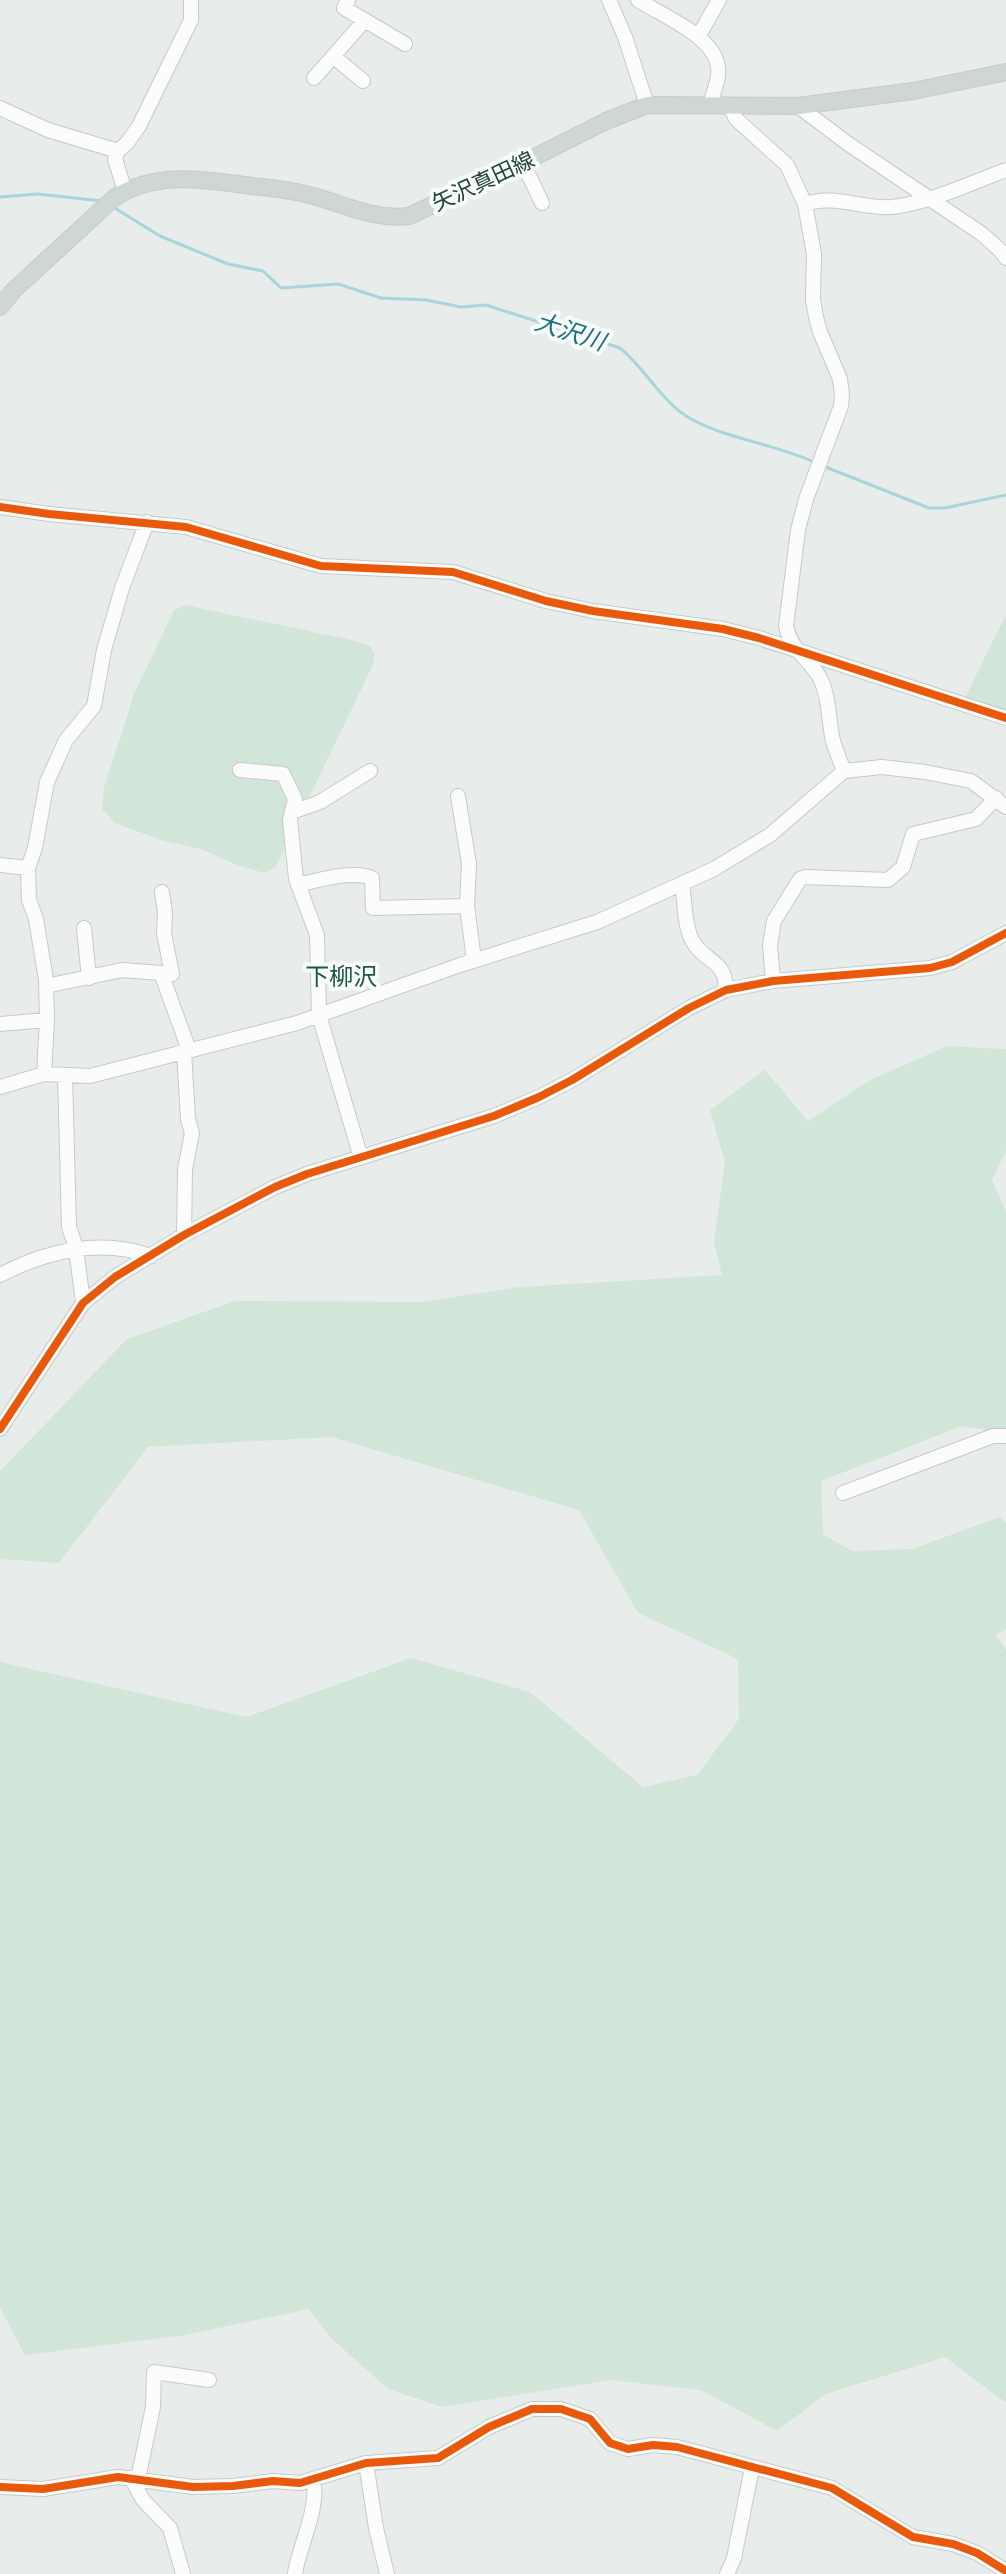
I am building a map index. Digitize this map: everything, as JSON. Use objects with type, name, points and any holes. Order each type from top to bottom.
[{"type":"main road","name":"矢沢真田線","points":[[0,307],[82,225],[125,191],[166,179],[191,178],[298,192],[388,218],[409,216],[606,121],[647,105],[798,106],[913,91],[1006,72]]},
{"type":"street","points":[[125,191],[115,165],[118,151],[139,126],[191,20],[191,0]]},
{"type":"street","points":[[348,0],[344,8],[405,44]]},
{"type":"street","points":[[609,0],[625,37],[647,105]]},
{"type":"street","points":[[638,0],[698,37],[714,51],[719,71],[710,104]]},
{"type":"street","points":[[698,37],[719,0]]},
{"type":"street","points":[[314,78],[365,20]]},
{"type":"street","points":[[333,56],[363,81]]},
{"type":"street","points":[[730,106],[736,119],[787,165],[805,204],[814,254],[813,300],[816,317],[840,379],[841,406],[806,499],[798,530],[786,626],[788,637],[812,667],[826,693],[833,740],[844,771]]},
{"type":"street","points":[[798,106],[982,234],[1006,258]]},
{"type":"street","points":[[0,108],[48,130],[118,151]]},
{"type":"street","points":[[523,163],[542,203]]},
{"type":"street","points":[[805,204],[827,200],[889,207],[906,205],[1006,170]]},
{"type":"street","points":[[0,507],[186,527],[321,566],[453,572],[546,601],[593,611],[723,629],[759,638],[1006,718]]},
{"type":"street","points":[[44,1074],[46,986],[36,919],[29,900],[28,868],[35,848],[47,782],[66,740],[94,706],[122,588],[147,522]]},
{"type":"street","points":[[0,1087],[44,1074],[90,1076],[319,1015],[472,961],[597,922],[714,869],[770,835],[844,771],[882,767],[971,781],[1001,802],[976,819],[913,834],[903,867],[888,880],[800,879],[774,921],[770,945],[773,981]]},
{"type":"street","points":[[240,770],[283,774],[295,799],[290,820],[298,885],[317,935],[319,1015],[361,1158]]},
{"type":"street","points":[[292,812],[320,802],[370,771]]},
{"type":"street","points":[[458,796],[469,864],[467,906],[472,961]]},
{"type":"street","points":[[0,865],[28,868]]},
{"type":"street","points":[[298,885],[324,878],[365,875],[372,878],[373,908],[467,906]]},
{"type":"street","points":[[682,884],[690,937],[698,949],[723,971],[726,989]]},
{"type":"street","points":[[46,986],[122,970],[172,974],[164,933],[162,892]]},
{"type":"street","points":[[84,928],[89,978]]},
{"type":"street","points":[[0,1429],[83,1303],[115,1277],[184,1235],[275,1187],[307,1174],[494,1116],[539,1097],[726,989],[773,981],[930,968],[952,962],[1006,933]]},
{"type":"street","points":[[161,973],[187,1051],[188,1119],[192,1133],[185,1169],[184,1235]]},
{"type":"street","points":[[0,1024],[47,1020]]},
{"type":"street","points":[[65,1075],[69,1227],[76,1248],[83,1303]]},
{"type":"street","points":[[0,1275],[33,1259],[76,1248],[135,1251],[151,1256]]},
{"type":"street","points":[[843,1493],[993,1436],[1006,1436]]},
{"type":"street","points":[[183,2574],[170,2528],[143,2500],[134,2478],[153,2407],[154,2372],[209,2380]]},
{"type":"street","points":[[0,2487],[43,2489],[118,2477],[193,2487],[273,2481],[300,2483],[366,2463],[438,2458],[489,2427],[532,2409],[561,2409],[590,2419],[610,2443],[628,2449],[653,2445],[677,2447],[832,2488],[913,2537],[953,2544],[977,2553],[1006,2571]]},
{"type":"street","points":[[366,2463],[387,2574]]},
{"type":"street","points":[[727,2574],[734,2558],[752,2468]]},
{"type":"street","points":[[295,2573],[317,2495],[313,2479]]},
{"type":"green space","points":[[185,605],[352,640],[370,646],[375,655],[275,868],[264,873],[201,849],[161,840],[115,823],[102,809],[104,788],[134,694],[174,610]]},
{"type":"green space","points":[[1006,614],[1006,712],[965,698]]},
{"type":"green space","points":[[947,1046],[1006,1049],[1006,1151],[992,1180],[1006,1212],[1006,1433],[962,1426],[821,1481],[823,1534],[852,1551],[912,1549],[1000,1517],[1006,1523],[1006,1629],[996,1634],[1006,1650],[1006,2403],[945,2357],[826,2394],[777,2431],[701,2390],[611,2380],[442,2407],[388,2389],[331,2338],[309,2309],[185,2335],[25,2355],[0,2308],[0,1662],[246,1717],[411,1658],[530,1692],[643,1787],[697,1775],[739,1719],[738,1659],[638,1613],[579,1510],[331,1437],[148,1447],[59,1563],[0,1559],[0,1471],[127,1339],[235,1301],[422,1302],[519,1287],[722,1275],[714,1242],[725,1162],[710,1110],[765,1070],[808,1121],[870,1080]]},
{"type":"waterway","name":"大沢川","points":[[0,197],[38,194],[102,201]]},
{"type":"waterway","name":"大沢川","points":[[113,207],[160,236],[228,264],[263,271],[281,288],[338,284],[381,298],[426,300],[461,307],[486,305],[620,348],[671,404],[691,419],[816,463]]},
{"type":"waterway","name":"大沢川","points":[[823,466],[929,508],[945,508],[1006,495]]},
{"type":"cycle path","points":[[0,507],[186,527],[321,566],[453,572],[546,601],[593,611],[723,629],[759,638],[1006,718]]},
{"type":"cycle path","points":[[0,1429],[83,1303],[115,1277],[184,1235],[275,1187],[307,1174],[494,1116],[539,1097],[689,1008],[726,990],[773,981],[930,968],[952,962],[1006,933]]},
{"type":"cycle path","points":[[0,2487],[43,2489],[118,2477],[193,2487],[273,2481],[300,2483],[366,2463],[438,2458],[489,2427],[532,2409],[561,2409],[590,2419],[610,2443],[628,2449],[653,2445],[677,2447],[832,2488],[913,2537],[953,2544],[977,2553],[1006,2571]]},
{"type":"district","name":"下柳沢","points":[[341,977]]}]
